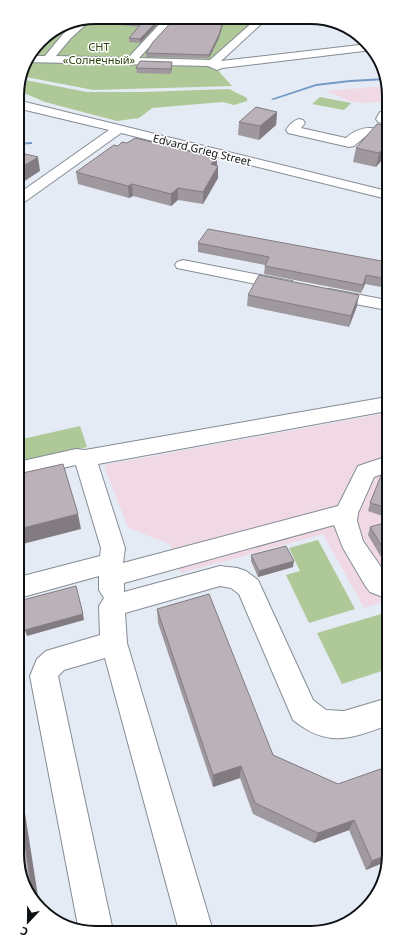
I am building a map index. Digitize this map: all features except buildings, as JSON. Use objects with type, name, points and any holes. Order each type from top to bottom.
[{"type":"street","points":[[131,61],[165,24]]},
{"type":"street","points":[[215,65],[256,24]]},
{"type":"street","points":[[48,60],[67,36],[78,26]]},
{"type":"street","points":[[34,59],[131,61],[215,65],[363,48]]},
{"type":"street","name":"Edvard Grieg Street","points":[[24,106],[382,194]]},
{"type":"street","points":[[299,123],[292,130],[349,143],[360,132],[368,130],[382,133]]},
{"type":"street","points":[[24,196],[118,130]]},
{"type":"street","points":[[183,265],[382,304]]},
{"type":"street","points":[[24,469],[76,457],[85,458],[382,405]]},
{"type":"street","points":[[85,458],[112,544],[111,570],[114,643],[195,926]]},
{"type":"street","points":[[382,466],[366,472],[346,513],[345,524],[348,535],[375,580],[382,585]]},
{"type":"street","points":[[24,586],[111,570],[346,513]]},
{"type":"street","points":[[112,606],[220,576],[237,578],[249,587],[303,710],[308,715],[322,723],[341,726],[382,714]]},
{"type":"street","points":[[95,926],[44,676],[47,668],[56,660],[114,643]]},
{"type":"shaded area","points":[[381,86],[382,102],[363,103],[349,101],[326,91]]},
{"type":"shaded area","points":[[382,414],[382,602],[364,608],[323,534],[181,573],[170,544],[128,528],[104,465]]},
{"type":"green space","name":"СНТ «Солнечный»","points":[[252,24],[214,66],[232,86],[93,90],[26,77],[36,56],[45,45],[68,29],[82,25]]},
{"type":"green space","points":[[26,80],[87,92],[229,89],[247,98],[247,101],[234,105],[223,102],[152,108],[139,118],[117,121],[45,102],[24,93]]},
{"type":"green space","points":[[320,97],[351,103],[344,110],[312,104]]},
{"type":"green space","points":[[80,426],[87,447],[24,462],[24,439]]},
{"type":"green space","points":[[318,540],[355,609],[309,623],[286,575],[300,571],[289,548]]},
{"type":"green space","points":[[382,614],[382,671],[342,684],[317,633]]},
{"type":"waterway","points":[[272,99],[316,85],[380,79]]},
{"type":"waterway","points":[[24,144],[31,143]]}]
